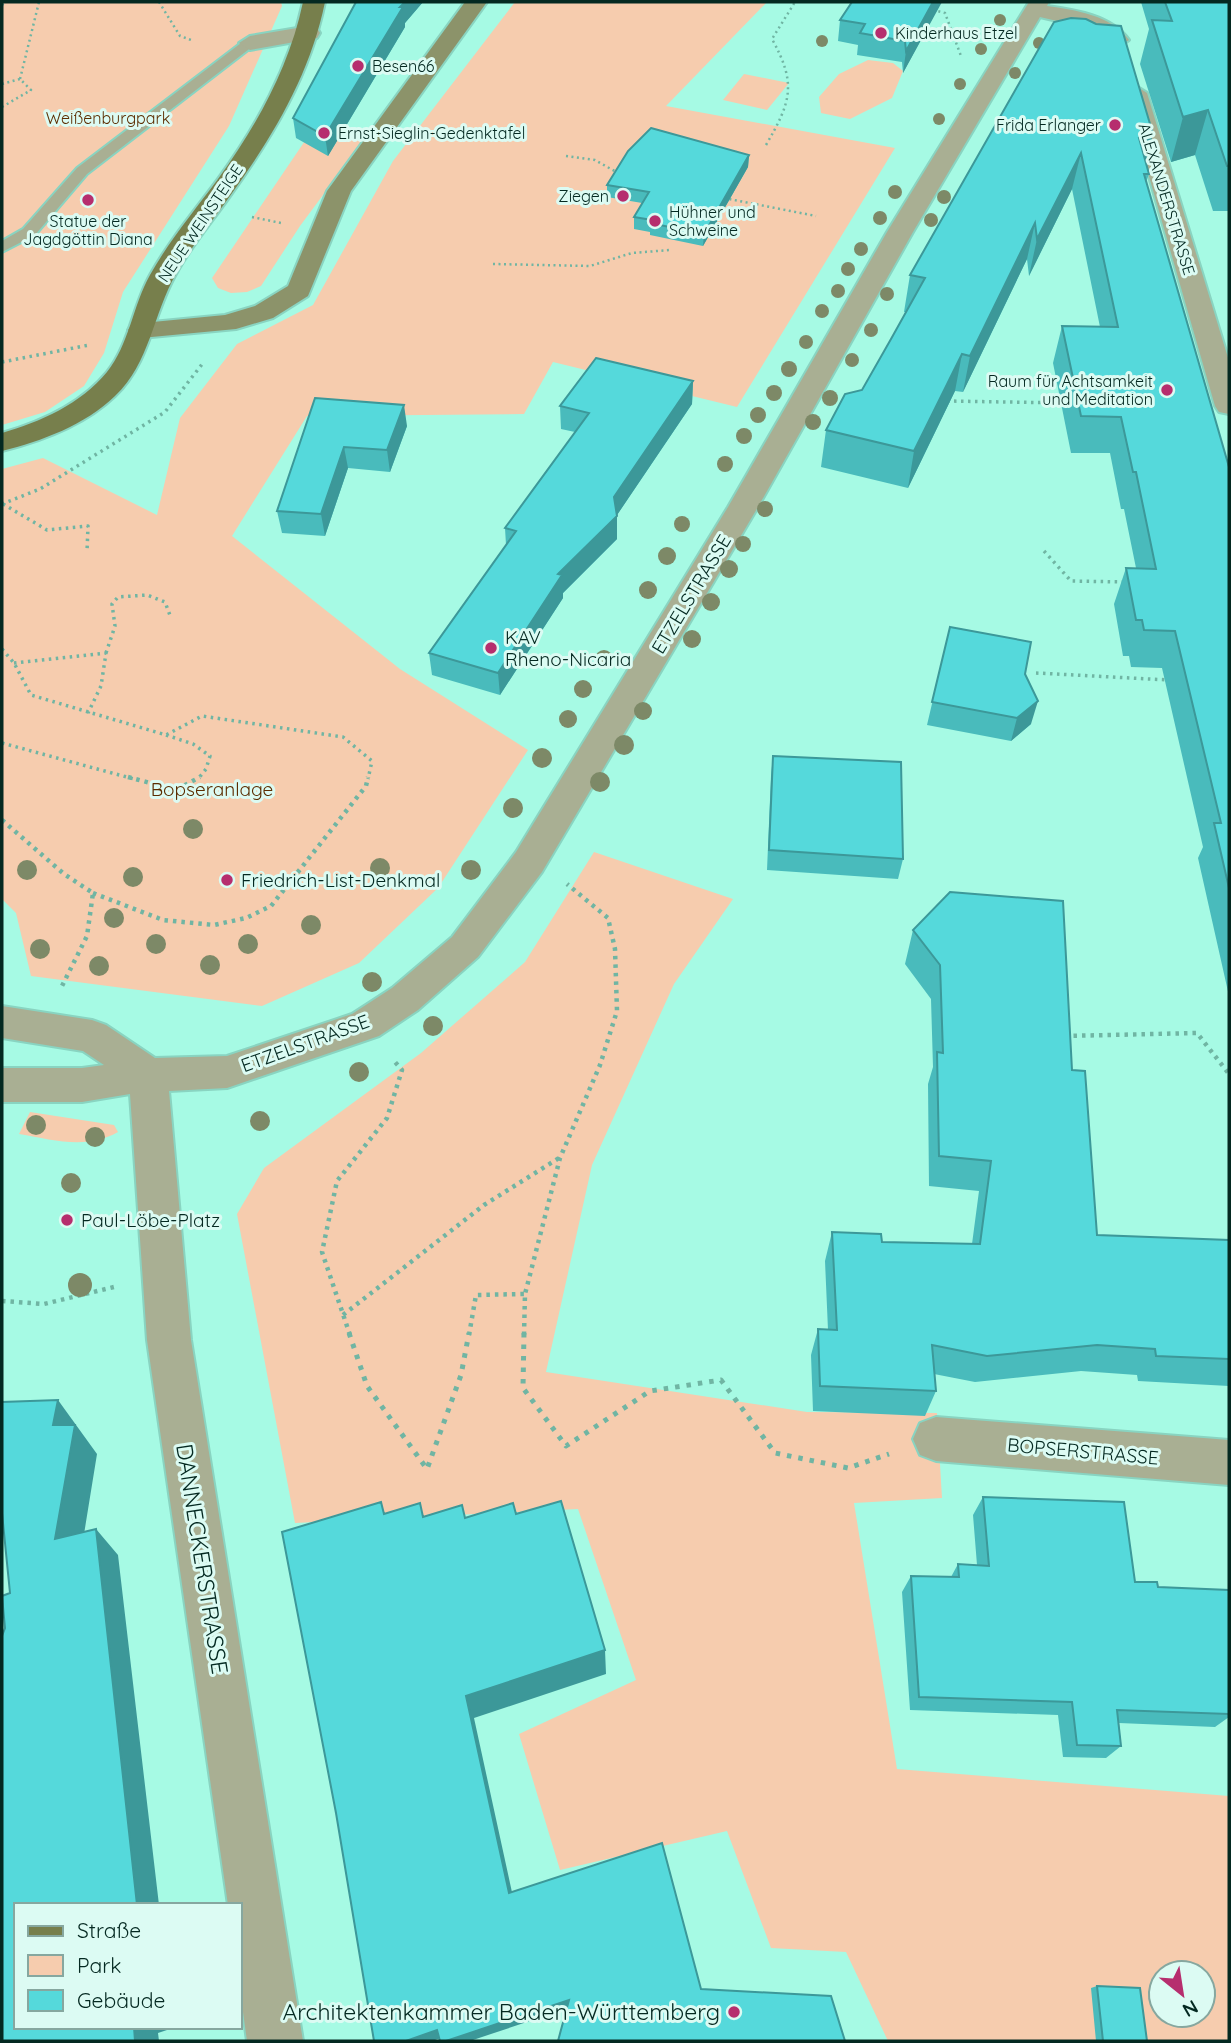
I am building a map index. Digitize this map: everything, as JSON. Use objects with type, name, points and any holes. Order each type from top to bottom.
[{"type":"main road","name":"NEUE WEINSTEIGE","points":[[2,442],[48,426],[100,394],[118,377],[141,330],[155,289],[259,135],[309,33],[314,2]]},
{"type":"main road","points":[[141,330],[227,323],[264,312],[299,290],[339,191],[476,2]]},
{"type":"street","name":"ALEXANDERSTRASSE","points":[[1037,6],[1093,23],[1112,32],[1120,42],[1229,406]]},
{"type":"street","name":"ETZELSTRASSE","points":[[2,1085],[82,1086],[148,1075],[227,1072],[365,1025],[405,999],[465,947],[530,862],[743,507],[900,232],[1037,6]]},
{"type":"street","points":[[250,43],[309,33]]},
{"type":"street","points":[[2,1022],[92,1036],[148,1075]]},
{"type":"street","name":"DANNECKERSTRASSE","points":[[148,1075],[169,1340],[275,2041]]},
{"type":"street","name":"BOPSERSTRASSE","points":[[936,1438],[1229,1463]]},
{"type":"lane","points":[[2,247],[29,232],[82,171],[250,43]]},
{"type":"path","points":[[20,79],[38,2]]},
{"type":"path","points":[[766,145],[791,100],[787,64],[772,38],[795,2]]},
{"type":"path","points":[[921,8],[945,13],[962,61]]},
{"type":"path","points":[[2,84],[20,79]]},
{"type":"path","points":[[2,107],[31,90],[20,79]]},
{"type":"path","points":[[566,156],[595,160],[620,174]]},
{"type":"path","points":[[719,197],[816,216]]},
{"type":"path","points":[[207,210],[323,228]]},
{"type":"path","points":[[493,264],[590,266],[632,253],[670,250]]},
{"type":"path","points":[[2,504],[40,489],[165,412],[202,365],[227,323]]},
{"type":"path","points":[[2,362],[93,344]]},
{"type":"path","points":[[946,401],[1068,403]]},
{"type":"path","points":[[2,504],[47,530],[88,526],[87,552]]},
{"type":"path","points":[[1044,551],[1071,581],[1137,582]]},
{"type":"path","points":[[88,713],[101,685],[106,653],[115,626],[112,604],[118,597],[147,595],[165,603],[172,618]]},
{"type":"path","points":[[2,649],[14,663],[31,695],[193,744],[210,756],[208,768],[198,781],[176,790],[2,743]]},
{"type":"path","points":[[14,663],[106,653]]},
{"type":"path","points":[[1036,673],[1174,680]]},
{"type":"path","points":[[2,820],[93,894],[163,920],[214,925],[246,918],[271,906],[366,786],[372,761],[343,737],[202,716],[166,735]]},
{"type":"path","points":[[575,888],[608,918],[615,949],[617,1011],[600,1065],[560,1158],[525,1294],[523,1388],[566,1446],[650,1391],[721,1380],[775,1453],[848,1468],[936,1438]]},
{"type":"path","points":[[40,1028],[87,936],[93,894]]},
{"type":"path","points":[[1060,1036],[1197,1033],[1229,1074]]},
{"type":"path","points":[[393,1060],[402,1070],[387,1118],[337,1181],[321,1252],[367,1386],[427,1469],[461,1375],[476,1295],[525,1294]]},
{"type":"path","points":[[343,1315],[484,1205],[560,1158]]},
{"type":"path","points":[[2,1301],[44,1304],[164,1276]]},
{"type":"green space","name":"Weißenburgpark","points":[[2,2],[281,2],[282,6],[229,126],[123,292],[104,353],[84,386],[45,412],[2,425]]},
{"type":"green space","name":"Bopseranlage","points":[[515,2],[767,2],[666,106],[895,148],[737,407],[553,362],[524,414],[307,416],[232,536],[400,669],[528,750],[438,888],[359,963],[262,1006],[31,976],[16,913],[2,899],[2,469],[43,458],[157,515],[180,418],[237,344],[313,305],[393,161]]},
{"type":"green space","points":[[868,60],[893,63],[903,71],[892,98],[850,119],[821,113],[819,97],[839,74]]},
{"type":"green space","points":[[744,74],[789,83],[767,110],[723,100]]},
{"type":"green space","points":[[313,129],[366,137],[300,226],[261,286],[247,292],[231,293],[218,288],[212,278]]},
{"type":"green space","points":[[594,852],[733,899],[674,984],[592,1165],[546,1372],[807,1412],[937,1413],[942,1498],[854,1503],[897,1769],[1229,1796],[1229,2041],[888,2041],[846,1952],[771,1948],[727,1831],[560,1870],[519,1734],[636,1680],[578,1509],[295,1523],[237,1214],[264,1168],[421,1053],[525,962]]},
{"type":"green space","points":[[30,1112],[114,1125],[118,1132],[106,1138],[82,1142],[57,1141],[19,1134]]},
{"type":"building","points":[[356,2],[405,2],[325,136],[293,118]]},
{"type":"building","points":[[852,2],[933,2],[906,51],[905,41],[860,33],[865,24],[840,20]]},
{"type":"building","points":[[1165,2],[1229,2],[1229,166],[1208,110],[1183,117],[1152,20],[1172,21]]},
{"type":"building","points":[[1071,18],[1121,26],[1153,134],[1139,138],[1149,174],[1144,174],[1229,467],[1229,888],[1214,823],[1221,823],[1175,631],[1144,630],[1142,620],[1136,620],[1126,568],[1156,569],[1136,472],[1133,472],[1121,417],[1081,416],[1062,326],[1118,327],[1081,153],[1037,239],[1035,223],[970,356],[962,354],[914,451],[826,430],[845,394],[862,390],[891,339],[925,278],[910,275],[1054,22]]},
{"type":"building","points":[[651,128],[749,155],[704,234],[634,217],[649,192],[607,185],[628,151]]},
{"type":"building","points":[[596,358],[693,381],[614,497],[617,516],[558,574],[562,575],[498,673],[429,653],[516,531],[505,528],[589,413],[560,406]]},
{"type":"building","points":[[315,398],[404,405],[387,450],[344,447],[321,514],[277,511]]},
{"type":"building","points":[[950,627],[1031,642],[1025,674],[1038,701],[1017,718],[932,702]]},
{"type":"building","points":[[773,756],[901,762],[903,859],[769,850]]},
{"type":"building","points":[[950,892],[1063,901],[1072,1070],[1085,1071],[1097,1235],[1229,1240],[1229,1359],[1156,1356],[1155,1349],[1097,1345],[987,1356],[932,1345],[936,1391],[820,1386],[818,1329],[837,1330],[832,1232],[881,1234],[882,1242],[980,1244],[991,1161],[939,1156],[937,1052],[943,1053],[940,965],[913,930]]},
{"type":"building","points":[[58,1400],[53,1425],[75,1425],[55,1539],[96,1529],[137,1903],[14,1903],[14,2029],[134,2029],[135,2041],[2,2041],[2,1636],[5,1628],[2,1596],[10,1593],[2,1513],[2,1402]]},
{"type":"building","points":[[983,1497],[1124,1502],[1135,1582],[1157,1582],[1158,1587],[1229,1590],[1229,1714],[1117,1710],[1121,1746],[1077,1745],[1072,1702],[919,1697],[911,1576],[959,1577],[958,1564],[989,1566]]},
{"type":"building","points":[[561,1501],[605,1650],[466,1696],[509,1893],[662,1843],[701,1989],[831,1996],[845,2041],[558,2041],[569,2000],[446,2041],[440,2041],[437,2030],[406,2041],[374,2041],[336,1813],[282,1532],[381,1502],[384,1514],[420,1503],[423,1517],[462,1505],[465,1518],[513,1503],[516,1514]]},
{"type":"building","points":[[1097,1986],[1140,1988],[1147,2041],[1103,2041]]},
{"type":"place","name":"Kinderhaus Etzel","points":[[881,33]]},
{"type":"place","name":"Besen66","points":[[358,66]]},
{"type":"place","name":"Frida Erlanger","points":[[1115,125]]},
{"type":"place","name":"Ernst-Sieglin-Gedenktafel","points":[[324,133]]},
{"type":"place","name":"Ziegen","points":[[623,196]]},
{"type":"place","name":"Statue der Jagdgöttin Diana","points":[[88,200]]},
{"type":"place","name":"Hühner und Schweine","points":[[655,221]]},
{"type":"place","name":"Raum für Achtsamkeit und Meditation","points":[[1167,390]]},
{"type":"place","name":"KAV Rheno-Nicaria","points":[[491,648]]},
{"type":"place","name":"Friedrich-List-Denkmal","points":[[227,880]]},
{"type":"place","name":"Paul-Löbe-Platz","points":[[67,1220]]},
{"type":"place","name":"Architektenkammer Baden-Württemberg","points":[[734,2012]]}]
